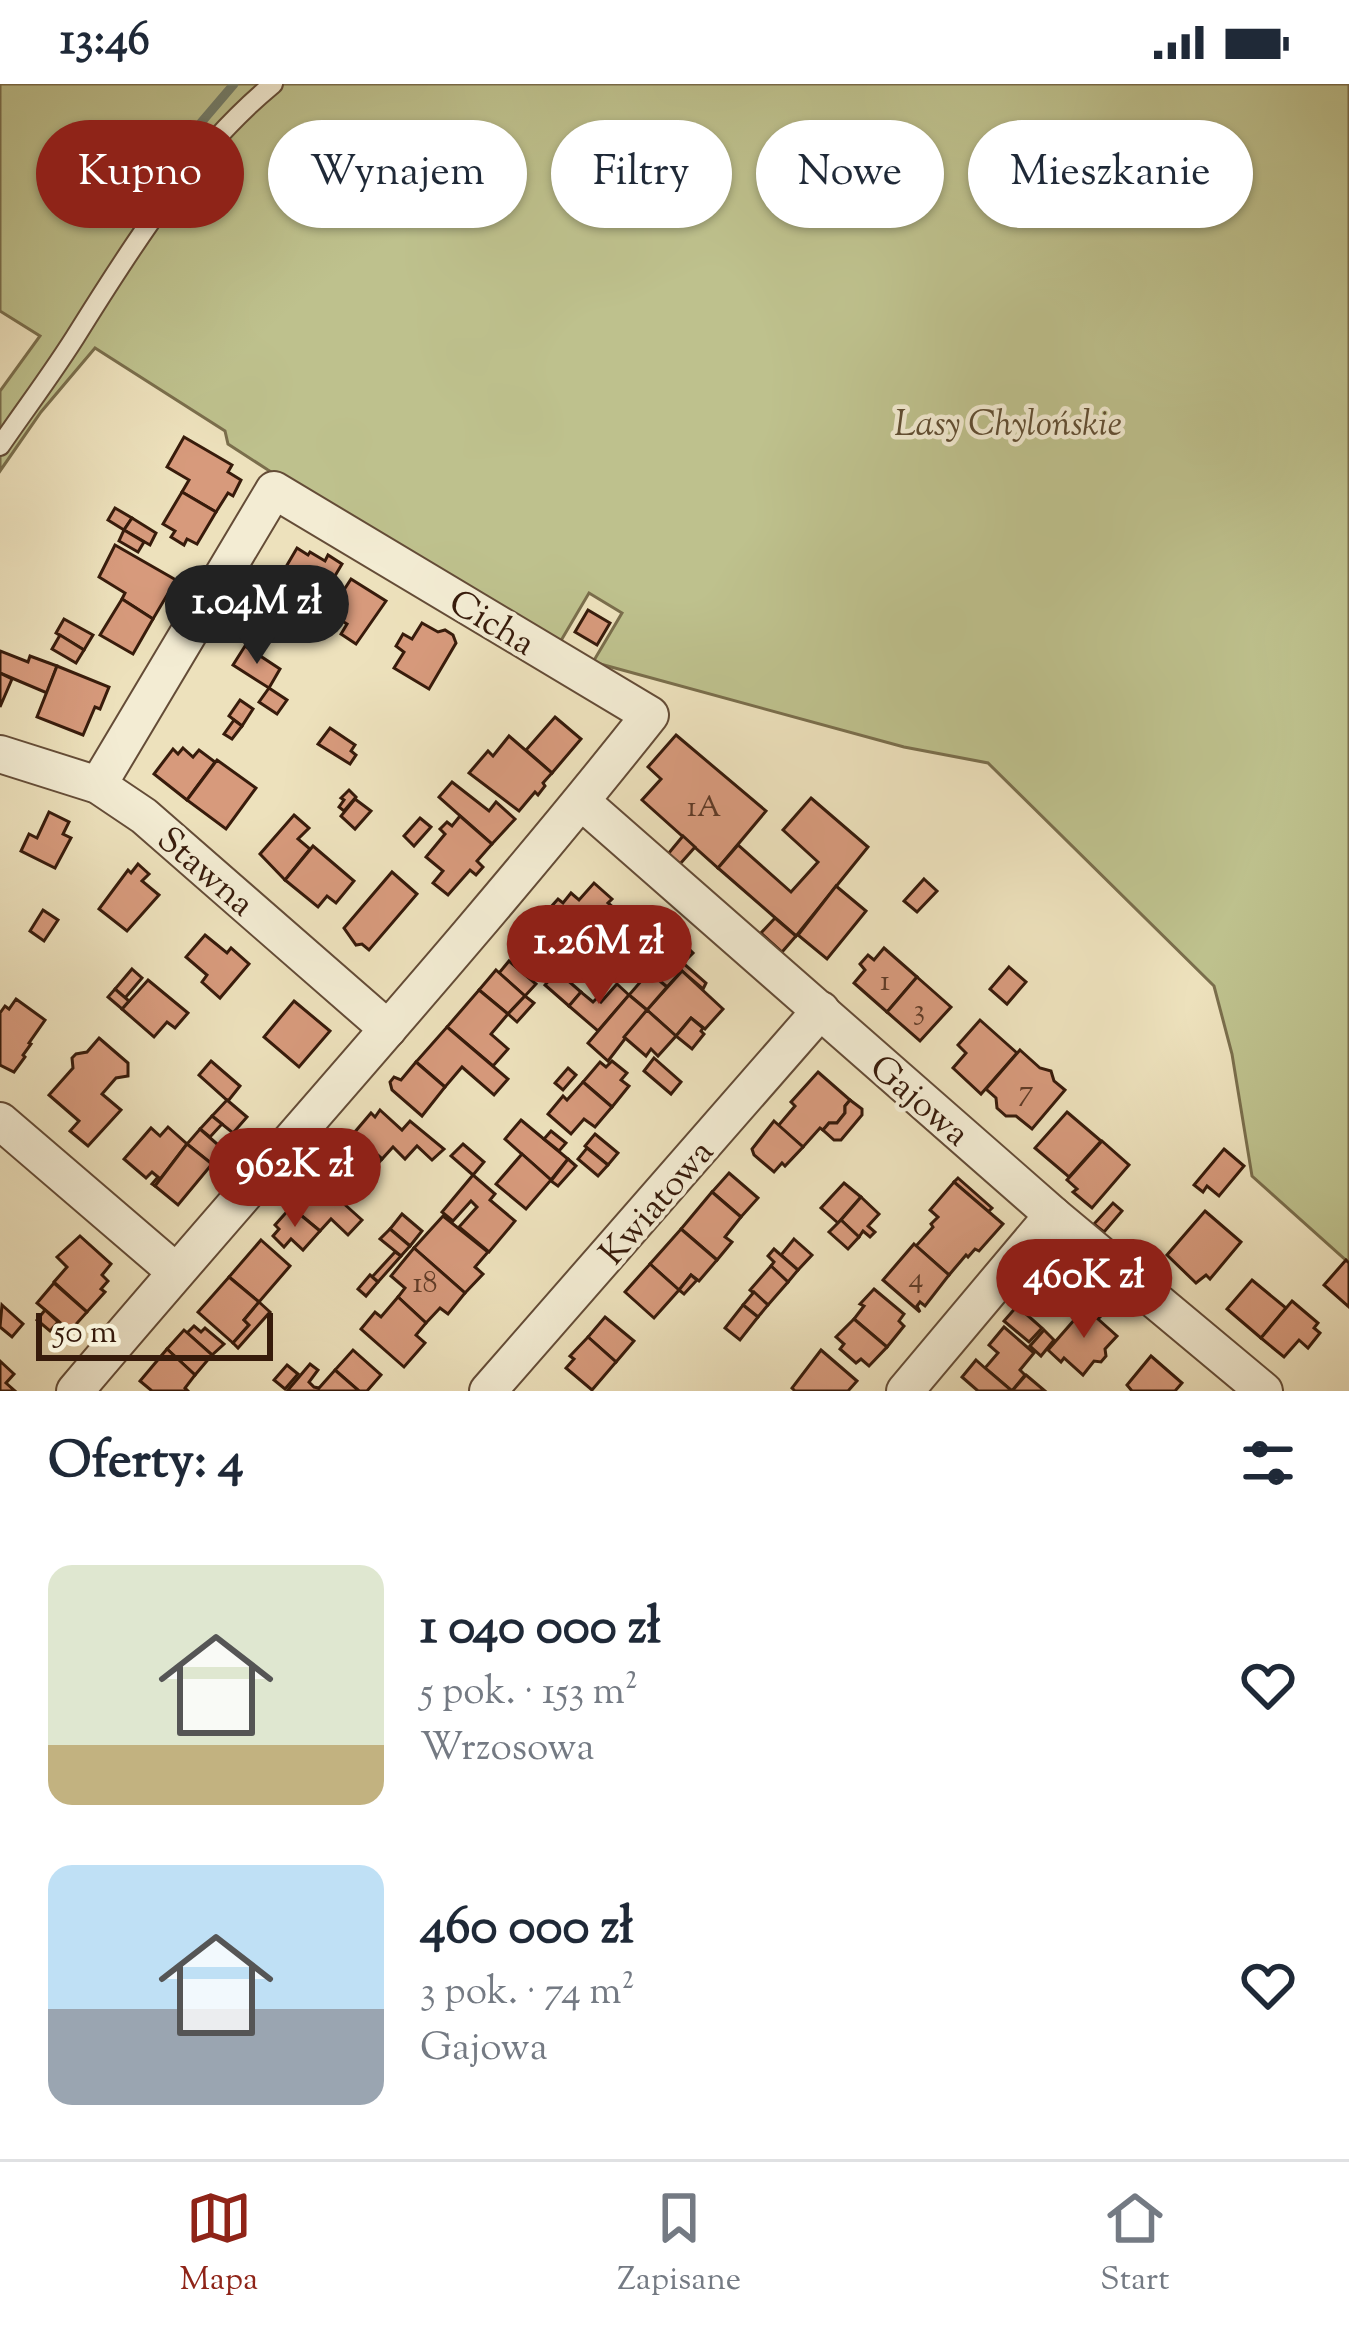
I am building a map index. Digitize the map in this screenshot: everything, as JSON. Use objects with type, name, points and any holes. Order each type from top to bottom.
[{"type":"street","name":"Cicha","points":[[98,785],[274,490],[650,715],[582,802]]},
{"type":"street","name":"Stawna","points":[[0,754],[98,785],[144,816],[388,1029]]},
{"type":"street","name":"Gajowa","points":[[582,802],[1052,1215],[1264,1391]]},
{"type":"street","points":[[75,1391],[582,802]]},
{"type":"street","name":"Kwiatowa","points":[[488,1391],[820,1010]]},
{"type":"street","points":[[0,1121],[176,1272]]},
{"type":"street","points":[[904,1391],[1052,1215]]},
{"type":"lane","points":[[0,446],[186,173],[273,84]]},
{"type":"green space","name":"Lasy Chylońskie","points":[[0,84],[1349,84],[1349,1263],[1252,1176],[1232,1054],[1214,986],[988,763],[904,747],[593,662],[622,613],[589,593],[559,644],[268,470],[228,444],[225,431],[95,348],[41,412],[0,471],[0,391],[40,336],[0,311]]},
{"type":"building","points":[[184,437],[232,465],[228,472],[241,480],[216,512],[182,492],[189,480],[167,467]]},
{"type":"building","points":[[182,492],[216,512],[197,544],[187,539],[184,545],[163,524]]},
{"type":"building","points":[[115,508],[132,518],[124,530],[108,520]]},
{"type":"building","points":[[132,518],[156,533],[150,545],[124,530]]},
{"type":"building","points":[[124,530],[144,542],[138,552],[119,541]]},
{"type":"building","points":[[115,545],[176,580],[153,619],[99,577]]},
{"type":"building","points":[[297,548],[325,561],[328,555],[342,564],[313,613],[273,589]]},
{"type":"building","points":[[351,579],[386,601],[356,644],[341,634],[347,624],[329,613]]},
{"type":"building","points":[[122,599],[153,619],[133,654],[100,635]]},
{"type":"building","points":[[588,610],[610,623],[597,645],[575,632]]},
{"type":"building","points":[[64,619],[93,635],[84,650],[56,633]]},
{"type":"building","points":[[422,623],[438,632],[445,630],[456,643],[429,689],[394,668],[404,652],[396,646],[403,634],[412,639]]},
{"type":"building","points":[[60,635],[84,650],[76,663],[52,649]]},
{"type":"building","points":[[245,646],[280,669],[269,688],[233,665]]},
{"type":"building","points":[[0,651],[57,666],[47,693],[0,673]]},
{"type":"building","points":[[57,666],[109,687],[83,735],[37,717]]},
{"type":"building","points":[[0,673],[12,679],[0,707]]},
{"type":"building","points":[[269,688],[287,700],[277,714],[259,702]]},
{"type":"building","points":[[240,700],[253,709],[242,726],[229,716]]},
{"type":"building","points":[[555,717],[581,739],[552,773],[526,750]]},
{"type":"building","points":[[234,720],[242,726],[232,739],[224,734]]},
{"type":"building","points":[[330,728],[355,745],[350,764],[318,744]]},
{"type":"building","points":[[676,735],[766,811],[718,868],[642,800],[661,779],[648,767]]},
{"type":"building","points":[[509,736],[552,773],[538,795],[535,792],[519,811],[469,773],[488,751],[493,756]]},
{"type":"building","points":[[183,748],[193,757],[199,750],[215,762],[187,800],[154,774],[173,749],[178,754]]},
{"type":"building","points":[[217,760],[256,788],[226,829],[187,800]]},
{"type":"building","points":[[452,782],[489,811],[496,802],[515,819],[492,844],[439,797]]},
{"type":"building","points":[[349,790],[356,797],[344,811],[339,807],[341,798]]},
{"type":"building","points":[[811,798],[868,847],[796,936],[718,868],[738,845],[791,892],[818,862],[783,830]]},
{"type":"building","points":[[355,799],[371,811],[355,829],[341,816]]},
{"type":"building","points":[[49,812],[69,822],[63,834],[71,838],[55,868],[21,851],[29,834],[37,838]]},
{"type":"building","points":[[294,815],[309,828],[298,839],[310,849],[285,880],[260,854]]},
{"type":"building","points":[[460,816],[492,844],[477,861],[483,867],[476,875],[470,870],[448,895],[433,883],[443,871],[426,857],[445,834],[440,829],[447,822],[452,826]]},
{"type":"building","points":[[420,818],[431,827],[414,846],[404,836]]},
{"type":"building","points":[[683,836],[695,847],[680,864],[668,854]]},
{"type":"building","points":[[313,846],[354,881],[336,903],[327,896],[318,907],[285,880]]},
{"type":"building","points":[[138,864],[149,874],[142,881],[159,895],[127,931],[99,909],[128,870],[131,873]]},
{"type":"building","points":[[392,872],[417,894],[369,950],[356,945],[344,928]]},
{"type":"building","points":[[924,879],[937,891],[917,912],[904,901]]},
{"type":"building","points":[[594,883],[621,914],[601,937],[605,941],[596,951],[578,935],[570,944],[541,918],[558,899],[563,903],[571,893],[579,900]]},
{"type":"building","points":[[836,886],[866,911],[827,959],[798,935]]},
{"type":"building","points":[[43,910],[58,920],[44,941],[30,931]]},
{"type":"building","points":[[541,918],[570,944],[547,971],[517,945]]},
{"type":"building","points":[[775,918],[796,936],[782,952],[761,933]]},
{"type":"building","points":[[205,935],[249,964],[220,998],[202,982],[207,975],[186,957]]},
{"type":"building","points":[[679,939],[693,953],[667,987],[649,972]]},
{"type":"building","points":[[570,944],[579,951],[560,973],[551,965]]},
{"type":"building","points":[[884,948],[917,977],[887,1012],[854,983],[865,970],[860,964],[868,955],[874,960]]},
{"type":"building","points":[[509,961],[536,984],[525,996],[499,973]]},
{"type":"building","points":[[683,963],[706,983],[703,989],[682,971],[675,971]]},
{"type":"building","points":[[1009,967],[1026,982],[1007,1004],[990,989]]},
{"type":"building","points":[[132,969],[142,978],[125,998],[115,989]]},
{"type":"building","points":[[496,970],[525,996],[508,1014],[479,990]]},
{"type":"building","points":[[557,971],[581,992],[569,1006],[545,985]]},
{"type":"building","points":[[682,971],[723,1009],[705,1029],[691,1018],[676,1036],[647,1010]]},
{"type":"building","points":[[649,972],[667,987],[647,1010],[629,995]]},
{"type":"building","points":[[917,977],[951,1007],[920,1041],[887,1012]]},
{"type":"building","points":[[148,980],[188,1013],[175,1028],[167,1022],[154,1037],[122,1009]]},
{"type":"building","points":[[617,984],[629,995],[598,1031],[569,1006],[581,992],[601,1002]]},
{"type":"building","points":[[115,989],[129,1001],[122,1009],[108,997]]},
{"type":"building","points":[[479,990],[508,1014],[491,1034],[508,1049],[493,1066],[447,1027]]},
{"type":"building","points":[[629,995],[647,1010],[608,1061],[588,1043]]},
{"type":"building","points":[[525,996],[534,1003],[517,1022],[508,1014]]},
{"type":"building","points":[[16,999],[45,1020],[14,1072],[0,1065],[0,1013]]},
{"type":"building","points":[[294,1001],[330,1031],[299,1067],[264,1037]]},
{"type":"building","points":[[647,1010],[676,1036],[658,1056],[651,1049],[646,1056],[624,1037]]},
{"type":"building","points":[[691,1018],[704,1034],[692,1049],[676,1036]]},
{"type":"building","points":[[980,1020],[1017,1053],[981,1094],[953,1068],[966,1053],[958,1045]]},
{"type":"building","points":[[447,1027],[508,1079],[494,1095],[462,1067],[445,1087],[416,1062]]},
{"type":"building","points":[[99,1038],[128,1063],[128,1076],[116,1078],[102,1094],[121,1110],[88,1146],[70,1131],[79,1121],[49,1095],[73,1068],[72,1058],[87,1052]]},
{"type":"building","points":[[1020,1050],[1040,1068],[1051,1071],[1065,1090],[1032,1129],[1016,1116],[1006,1116],[986,1089]]},
{"type":"building","points":[[654,1058],[681,1082],[671,1094],[644,1071]]},
{"type":"building","points":[[211,1061],[240,1086],[228,1101],[199,1075]]},
{"type":"building","points":[[612,1061],[627,1073],[621,1080],[629,1086],[612,1107],[583,1082],[600,1062],[606,1067]]},
{"type":"building","points":[[416,1062],[445,1087],[422,1116],[392,1090],[390,1082],[394,1077],[401,1080]]},
{"type":"building","points":[[568,1068],[576,1075],[563,1090],[555,1083]]},
{"type":"building","points":[[818,1072],[850,1100],[837,1123],[820,1128],[803,1147],[778,1126],[795,1106],[791,1102]]},
{"type":"building","points":[[583,1082],[612,1107],[595,1127],[584,1119],[571,1134],[548,1114]]},
{"type":"building","points":[[227,1100],[247,1117],[233,1133],[212,1116]]},
{"type":"building","points":[[850,1100],[862,1109],[862,1115],[841,1140],[834,1140],[823,1130],[837,1123]]},
{"type":"building","points":[[380,1110],[402,1130],[410,1121],[444,1149],[432,1160],[417,1146],[405,1159],[393,1147],[382,1159],[354,1133],[371,1113],[375,1117]]},
{"type":"building","points":[[1067,1112],[1101,1141],[1069,1177],[1035,1148]]},
{"type":"building","points":[[212,1116],[222,1124],[210,1137],[200,1129]]},
{"type":"building","points":[[521,1120],[568,1159],[551,1180],[505,1139]]},
{"type":"building","points":[[774,1121],[803,1147],[774,1172],[752,1149]]},
{"type":"building","points":[[168,1127],[187,1144],[155,1186],[158,1177],[152,1172],[146,1178],[124,1159],[151,1128],[160,1136]]},
{"type":"building","points":[[200,1129],[225,1151],[213,1165],[187,1144]]},
{"type":"building","points":[[551,1131],[566,1143],[559,1151],[544,1139]]},
{"type":"building","points":[[354,1134],[382,1159],[355,1191],[330,1168]]},
{"type":"building","points":[[595,1134],[618,1153],[608,1165],[585,1146]]},
{"type":"building","points":[[1102,1141],[1129,1165],[1092,1208],[1067,1180]]},
{"type":"building","points":[[187,1144],[212,1164],[178,1205],[155,1186]]},
{"type":"building","points":[[463,1144],[484,1162],[473,1175],[451,1156]]},
{"type":"building","points":[[587,1148],[608,1165],[598,1176],[578,1159]]},
{"type":"building","points":[[1224,1149],[1244,1166],[1219,1196],[1207,1186],[1203,1192],[1194,1185]]},
{"type":"building","points":[[522,1154],[551,1180],[526,1209],[496,1184]]},
{"type":"building","points":[[568,1159],[576,1166],[558,1186],[551,1181]]},
{"type":"building","points":[[729,1173],[758,1198],[741,1217],[712,1192]]},
{"type":"building","points":[[473,1175],[495,1194],[490,1200],[515,1221],[489,1252],[459,1227],[477,1207],[471,1201],[453,1221],[442,1212]]},
{"type":"building","points":[[313,1176],[362,1220],[348,1235],[331,1219],[320,1231],[291,1207]]},
{"type":"building","points":[[958,1178],[992,1208],[988,1212],[954,1182]]},
{"type":"building","points":[[954,1182],[1003,1224],[949,1275],[916,1246],[938,1217],[930,1210]]},
{"type":"building","points":[[844,1183],[861,1197],[838,1223],[821,1208]]},
{"type":"building","points":[[712,1192],[741,1217],[725,1237],[732,1242],[717,1260],[681,1229]]},
{"type":"building","points":[[861,1197],[879,1214],[868,1226],[875,1232],[870,1237],[863,1231],[859,1237],[841,1220]]},
{"type":"building","points":[[1113,1203],[1122,1211],[1104,1232],[1094,1224]]},
{"type":"building","points":[[291,1207],[320,1231],[303,1250],[291,1239],[284,1247],[273,1236],[279,1229],[275,1225]]},
{"type":"building","points":[[1205,1211],[1241,1242],[1210,1279],[1206,1275],[1196,1283],[1167,1255]]},
{"type":"building","points":[[402,1214],[422,1231],[410,1246],[390,1229]]},
{"type":"building","points":[[443,1216],[488,1252],[475,1267],[483,1274],[465,1293],[414,1248]]},
{"type":"building","points":[[841,1220],[859,1237],[848,1249],[829,1232]]},
{"type":"building","points":[[390,1229],[410,1246],[401,1256],[380,1239]]},
{"type":"building","points":[[681,1229],[717,1260],[699,1281],[691,1275],[679,1290],[650,1264]]},
{"type":"building","points":[[80,1236],[111,1264],[102,1275],[108,1281],[101,1289],[105,1292],[87,1312],[54,1282],[67,1267],[57,1257]]},
{"type":"building","points":[[794,1239],[812,1255],[798,1270],[781,1255]]},
{"type":"building","points":[[261,1240],[290,1266],[259,1302],[229,1277]]},
{"type":"building","points":[[914,1244],[949,1275],[925,1306],[920,1302],[920,1312],[883,1280]]},
{"type":"building","points":[[414,1248],[465,1293],[448,1314],[440,1308],[426,1323],[398,1297],[405,1288],[391,1276]]},
{"type":"building","points":[[774,1249],[798,1270],[788,1282],[771,1266],[774,1262],[768,1256]]},
{"type":"building","points":[[395,1252],[401,1256],[378,1282],[372,1277]]},
{"type":"building","points":[[1346,1260],[1349,1263],[1349,1307],[1324,1285]]},
{"type":"building","points":[[650,1264],[679,1290],[654,1318],[625,1292]]},
{"type":"building","points":[[771,1266],[788,1282],[768,1305],[750,1290]]},
{"type":"building","points":[[370,1275],[378,1282],[366,1296],[358,1289]]},
{"type":"building","points":[[691,1275],[697,1280],[684,1294],[679,1290]]},
{"type":"building","points":[[229,1277],[259,1302],[244,1320],[249,1325],[233,1343],[198,1312]]},
{"type":"building","points":[[1252,1280],[1286,1308],[1261,1338],[1227,1309]]},
{"type":"building","points":[[54,1283],[87,1312],[70,1331],[37,1303]]},
{"type":"building","points":[[874,1289],[904,1314],[899,1321],[904,1326],[887,1347],[854,1319]]},
{"type":"building","points":[[754,1292],[768,1305],[758,1317],[743,1305]]},
{"type":"building","points":[[398,1297],[426,1323],[416,1335],[425,1343],[404,1367],[361,1329],[375,1312],[381,1317]]},
{"type":"building","points":[[1292,1301],[1318,1323],[1314,1328],[1320,1333],[1308,1348],[1299,1340],[1284,1357],[1261,1338]]},
{"type":"building","points":[[259,1302],[270,1312],[238,1348],[233,1343],[249,1325],[244,1320]]},
{"type":"building","points":[[1089,1303],[1117,1336],[1101,1362],[1094,1361],[1083,1375],[1048,1350]]},
{"type":"building","points":[[2,1305],[23,1324],[12,1337],[0,1327]]},
{"type":"building","points":[[743,1305],[758,1317],[740,1340],[725,1328]]},
{"type":"building","points":[[1017,1306],[1042,1328],[1029,1342],[1004,1321]]},
{"type":"building","points":[[45,1310],[58,1322],[50,1331],[37,1320]]},
{"type":"building","points":[[605,1317],[634,1341],[616,1362],[588,1337]]},
{"type":"building","points":[[854,1319],[887,1347],[869,1366],[861,1359],[856,1363],[840,1349],[844,1344],[836,1337]]},
{"type":"building","points":[[194,1326],[201,1332],[205,1328],[224,1344],[212,1355],[187,1333]]},
{"type":"building","points":[[1004,1327],[1034,1353],[1012,1391],[985,1368],[998,1353],[989,1345]]},
{"type":"building","points":[[184,1330],[212,1355],[195,1375],[167,1349]]},
{"type":"building","points":[[1044,1330],[1054,1340],[1041,1356],[1030,1346]]},
{"type":"building","points":[[588,1337],[616,1362],[592,1390],[566,1368],[574,1359],[570,1356]]},
{"type":"building","points":[[167,1349],[195,1375],[185,1388],[188,1391],[152,1391],[140,1381]]},
{"type":"building","points":[[353,1350],[381,1375],[367,1391],[359,1391],[335,1370]]},
{"type":"building","points":[[821,1350],[857,1381],[848,1391],[792,1388]]},
{"type":"building","points":[[1151,1356],[1182,1383],[1175,1391],[1132,1391],[1127,1385]]},
{"type":"building","points":[[976,1360],[1012,1391],[978,1391],[962,1377]]},
{"type":"building","points":[[0,1361],[14,1374],[6,1383],[15,1391],[0,1391]]},
{"type":"building","points":[[310,1364],[318,1370],[309,1382],[314,1387],[319,1388],[335,1370],[359,1391],[288,1390]]},
{"type":"building","points":[[287,1365],[298,1374],[285,1389],[274,1380]]},
{"type":"building","points":[[1026,1375],[1045,1391],[1012,1391]]},
{"type":"waterway","points":[[203,120],[234,84]]}]
